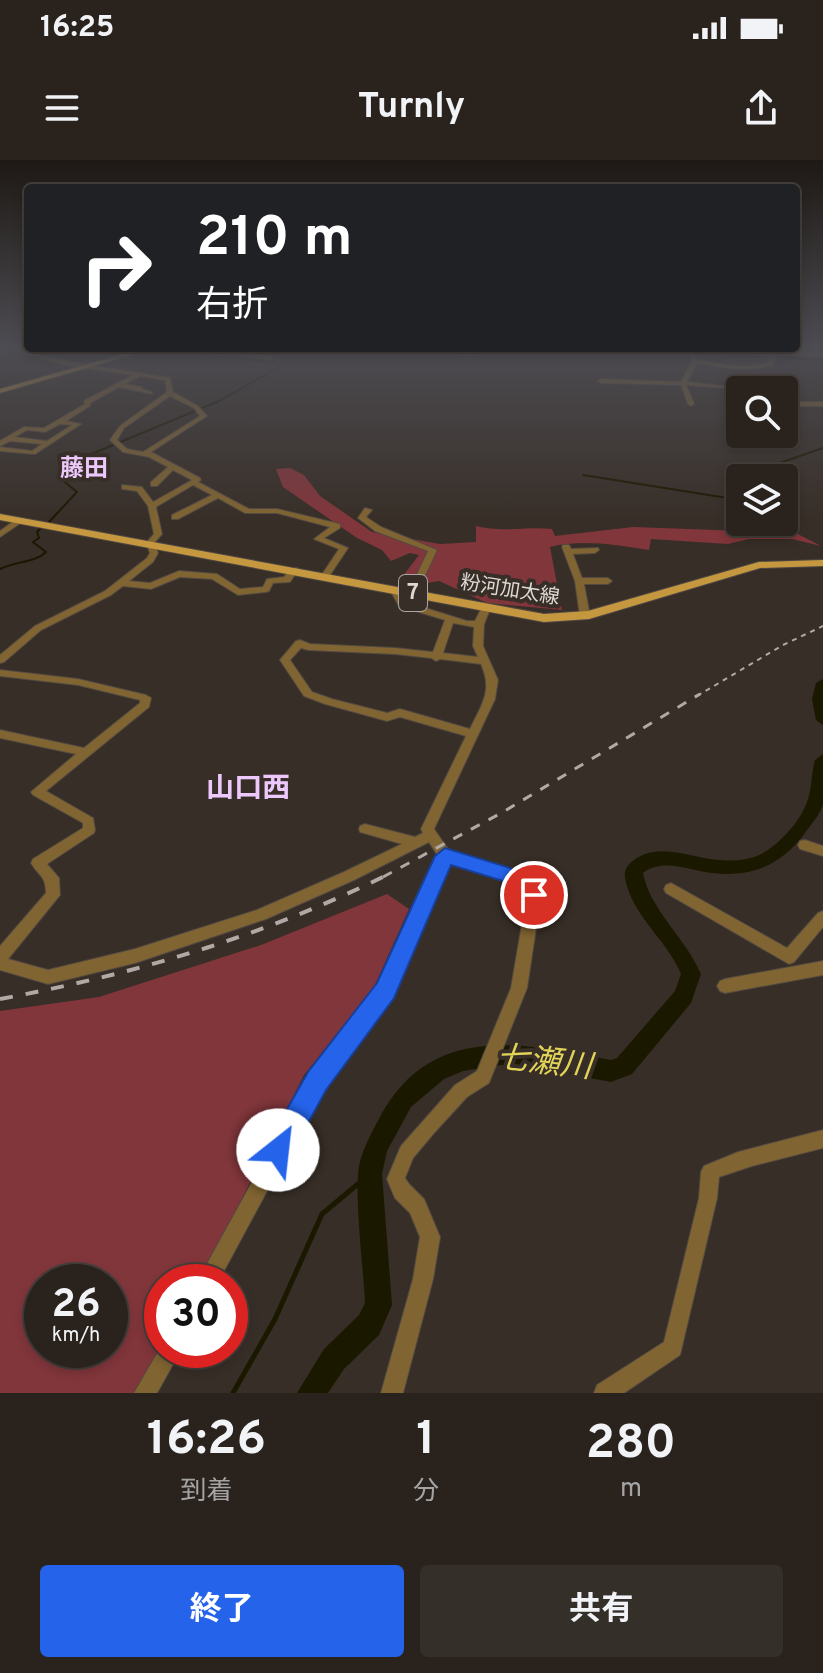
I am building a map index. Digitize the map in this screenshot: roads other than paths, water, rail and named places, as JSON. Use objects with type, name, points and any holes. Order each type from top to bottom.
[{"type":"main road","name":"粉河加太線","points":[[0,517],[544,618],[585,616],[759,565],[823,563]]},
{"type":"street","points":[[45,430],[85,407]]},
{"type":"street","points":[[151,407],[122,427],[115,444],[133,453],[151,455]]},
{"type":"street","points":[[195,407],[204,416],[146,452],[191,475],[197,480],[196,484]]},
{"type":"street","points":[[0,447],[33,453],[78,424],[60,421]]},
{"type":"street","points":[[0,447],[26,428],[64,433]]},
{"type":"street","points":[[11,439],[48,443]]},
{"type":"street","points":[[0,456],[10,450]]},
{"type":"street","points":[[154,484],[172,467]]},
{"type":"street","points":[[196,484],[248,511],[277,511],[337,526],[318,539],[344,548],[325,576]]},
{"type":"street","points":[[152,506],[196,484]]},
{"type":"street","points":[[0,660],[38,628],[73,613],[150,560],[154,553],[150,543],[158,534],[152,506],[139,489],[125,487]]},
{"type":"street","points":[[175,517],[217,496]]},
{"type":"street","points":[[368,510],[362,518],[378,529],[433,550],[413,593]]},
{"type":"street","points":[[0,535],[21,520]]},
{"type":"street","points":[[585,616],[579,581],[567,549],[595,550]]},
{"type":"street","points":[[120,583],[151,586],[179,574],[214,576],[238,592],[266,589],[270,581],[287,580],[294,570]]},
{"type":"street","points":[[579,581],[608,581]]},
{"type":"street","points":[[395,590],[402,604],[450,619],[479,624]]},
{"type":"street","points":[[0,673],[78,682],[146,698],[145,704],[37,792],[89,821],[89,830],[38,863],[52,878],[53,895],[0,960],[48,977],[124,959],[261,915],[374,865],[422,839],[490,699],[493,680],[478,646],[479,624],[486,607]]},
{"type":"street","points":[[436,658],[450,619]]},
{"type":"street","points":[[473,734],[400,713],[387,717],[308,694],[285,660],[300,643],[308,647],[395,651],[482,661]]},
{"type":"street","points":[[0,734],[85,752]]},
{"type":"street","points":[[365,829],[422,839],[445,856],[532,883],[534,895],[519,988],[483,1077],[461,1091],[428,1127],[407,1152],[396,1179],[402,1191],[417,1206],[430,1237],[423,1279],[392,1393]]},
{"type":"street","points":[[805,845],[823,851]]},
{"type":"street","points":[[217,1264],[317,1081],[386,991],[445,856]]},
{"type":"street","points":[[671,889],[789,957],[823,917]]},
{"type":"street","points":[[725,986],[823,968]]},
{"type":"street","points":[[605,1393],[673,1348],[708,1198],[710,1172],[747,1156],[801,1148],[823,1139]]},
{"type":"street","points":[[145,1393],[160,1368]]},
{"type":"waterway","points":[[48,523],[77,492],[61,479],[82,458],[206,407]]},
{"type":"waterway","points":[[777,464],[823,448]]},
{"type":"waterway","points":[[583,475],[726,498]]},
{"type":"waterway","points":[[0,569],[46,552],[33,542],[39,538],[37,532],[42,527]]},
{"type":"waterway","name":"七瀬川","points":[[823,683],[819,699],[823,720]]},
{"type":"waterway","name":"七瀬川","points":[[311,1393],[334,1359],[369,1325],[379,1305],[370,1174],[376,1148],[403,1099],[436,1071],[462,1060],[501,1054],[525,1055],[611,1071],[624,1066],[684,996],[691,974],[677,947],[642,899],[633,870],[647,859],[666,858],[737,867],[763,861],[789,843],[813,809],[823,760]]},
{"type":"waterway","points":[[233,1393],[275,1319],[322,1214],[370,1174]]},
{"type":"railway","points":[[697,696],[783,645],[823,626]]},
{"type":"railway","points":[[385,876],[503,812],[700,694]]},
{"type":"railway","points":[[0,999],[100,978],[198,950],[293,917],[385,876]]},
{"type":"district","name":"藤田","points":[[84,470]]},
{"type":"district","name":"山口西","points":[[248,790]]}]
